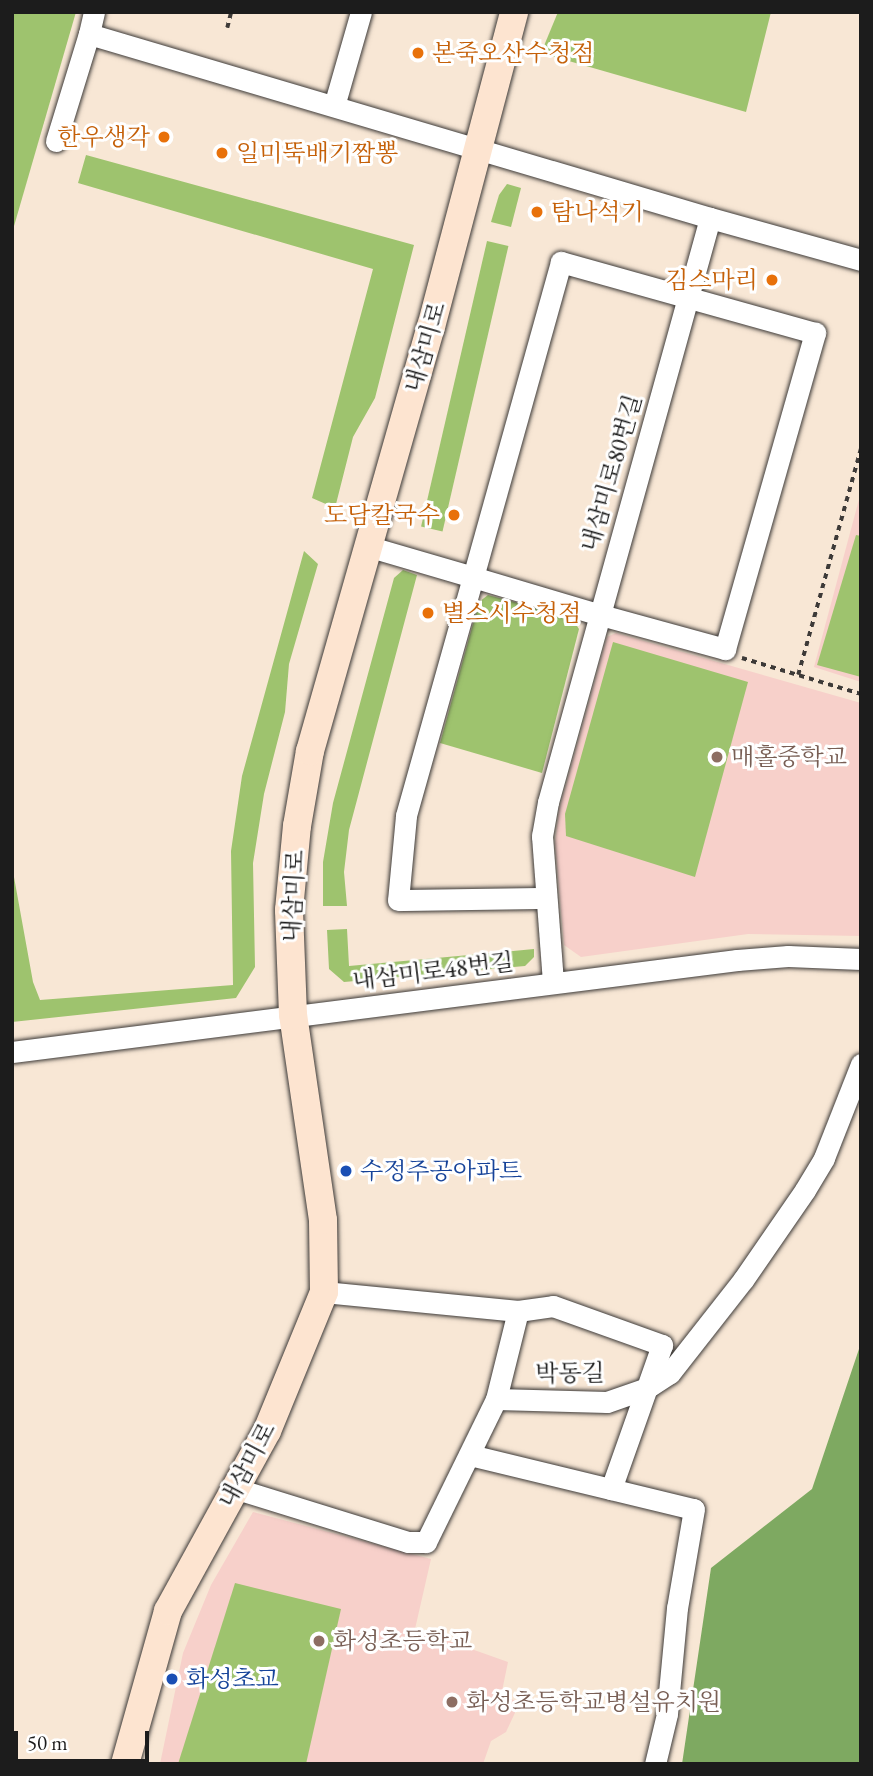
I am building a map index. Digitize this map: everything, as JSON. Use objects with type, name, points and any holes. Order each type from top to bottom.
[{"type":"street","points":[[56,141],[94,12]]},
{"type":"street","points":[[334,106],[361,12]]},
{"type":"street","name":"내삼미로","points":[[125,1764],[168,1611],[199,1548],[237,1489],[267,1431],[324,1292],[323,1220],[293,1015],[289,909],[297,826],[310,751],[514,12]]},
{"type":"street","points":[[89,34],[478,147],[710,218],[861,260]]},
{"type":"street","name":"내삼미로80번길","points":[[553,982],[542,836],[548,802],[597,614],[710,218]]},
{"type":"street","points":[[368,546],[473,577],[597,614],[725,649],[815,333],[561,262],[473,577],[406,817],[398,900],[545,898]]},
{"type":"street","name":"내삼미로48번길","points":[[12,1052],[553,982],[788,956],[861,959]]},
{"type":"street","name":"박동길","points":[[496,1399],[607,1402],[647,1388],[670,1373],[743,1280],[805,1191],[824,1158],[861,1064]]},
{"type":"street","points":[[324,1292],[518,1311],[553,1306],[662,1345],[611,1489]]},
{"type":"street","points":[[237,1489],[408,1542],[426,1542],[496,1399],[518,1311]]},
{"type":"street","points":[[470,1455],[694,1509],[677,1608],[667,1714],[654,1764]]},
{"type":"path","points":[[227,28],[231,12]]},
{"type":"path","points":[[798,675],[861,448]]},
{"type":"path","points":[[742,658],[861,694]]},
{"type":"shaded area","points":[[861,492],[861,682],[814,667]]},
{"type":"shaded area","name":"매홀중학교","points":[[616,633],[861,703],[861,936],[748,934],[581,957],[564,945],[555,843],[559,810],[607,637]]},
{"type":"shaded area","name":"화성초등학교","points":[[253,1512],[431,1559],[415,1629],[508,1662],[501,1696],[520,1702],[506,1732],[491,1741],[483,1764],[160,1764],[183,1653],[211,1585]]},
{"type":"green space","points":[[12,12],[76,12],[12,233]]},
{"type":"green space","points":[[558,12],[771,12],[746,112],[541,53]]},
{"type":"green space","points":[[86,155],[414,245],[375,398],[353,437],[335,508],[312,498],[373,269],[78,183]]},
{"type":"green space","points":[[507,184],[521,188],[511,227],[491,222],[499,195]]},
{"type":"green space","points":[[487,241],[508,246],[443,531],[421,526]]},
{"type":"green space","points":[[856,535],[861,536],[861,677],[817,665]]},
{"type":"green space","points":[[304,551],[318,564],[289,664],[285,712],[264,794],[253,863],[255,967],[236,998],[12,1022],[12,866],[33,982],[40,1000],[233,985],[231,851],[242,776]]},
{"type":"green space","points":[[403,570],[417,575],[349,830],[344,872],[347,906],[323,906],[323,862],[333,803],[394,578]]},
{"type":"green space","points":[[488,595],[571,617],[579,629],[542,773],[440,743],[479,602]]},
{"type":"green space","points":[[613,642],[748,682],[695,877],[566,836],[565,814]]},
{"type":"green space","points":[[347,929],[349,966],[534,949],[534,957],[525,966],[344,982],[329,969],[327,930]]},
{"type":"green space","points":[[861,1343],[861,1764],[682,1764],[711,1568],[812,1489]]},
{"type":"green space","points":[[235,1583],[341,1609],[306,1764],[178,1764]]},
{"type":"place","name":"본죽오산수청점","points":[[418,53]]},
{"type":"place","name":"한우생각","points":[[164,137]]},
{"type":"place","name":"일미뚝배기짬뽕","points":[[222,153]]},
{"type":"place","name":"탐나석기","points":[[537,212]]},
{"type":"place","name":"김스마리","points":[[772,280]]},
{"type":"place","name":"도담칼국수","points":[[454,515]]},
{"type":"place","name":"별스시수청점","points":[[428,613]]},
{"type":"place","name":"매홀중학교","points":[[717,757]]},
{"type":"place","name":"수정주공아파트","points":[[346,1171]]},
{"type":"place","name":"화성초등학교","points":[[319,1641]]},
{"type":"place","name":"화성초교","points":[[172,1679]]},
{"type":"place","name":"화성초등학교병설유치원","points":[[452,1702]]}]
